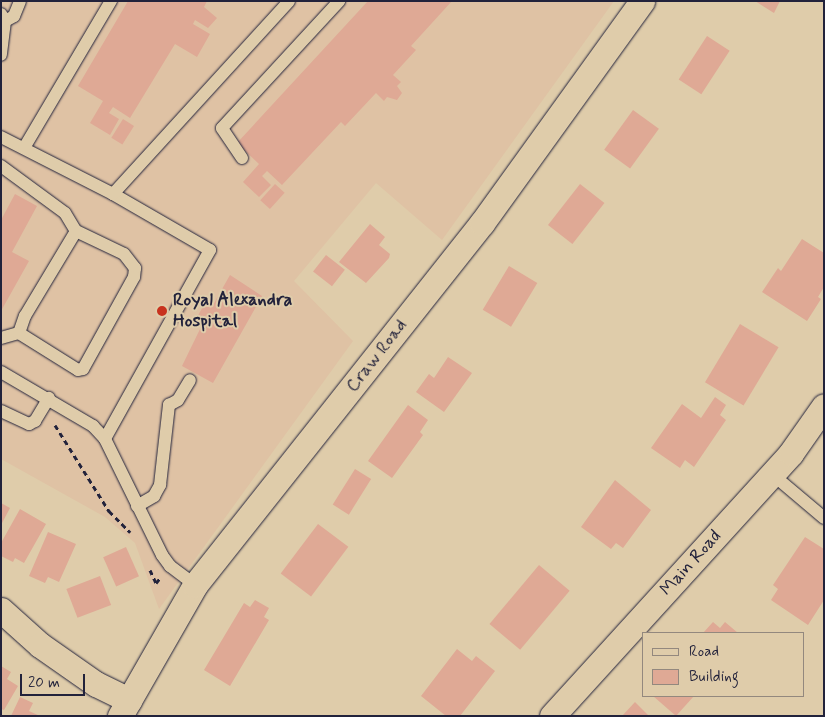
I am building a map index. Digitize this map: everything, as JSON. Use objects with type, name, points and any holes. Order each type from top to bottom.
[{"type":"street","name":"Craw Road","points":[[124,708],[195,585],[482,223],[642,1]]},
{"type":"street","name":"Main Road","points":[[552,716],[791,453],[824,406]]},
{"type":"street","points":[[1,610],[40,645],[96,684],[124,708]]},
{"type":"lane","points":[[1,55],[3,18],[14,16],[20,1]]},
{"type":"lane","points":[[24,148],[111,1]]},
{"type":"lane","points":[[113,194],[289,1]]},
{"type":"lane","points":[[242,158],[222,128],[339,1]]},
{"type":"lane","points":[[1,137],[113,194],[210,250],[106,439]]},
{"type":"lane","points":[[1,166],[66,213],[76,230],[124,254],[135,268],[134,277],[83,369],[78,370],[19,333],[1,338]]},
{"type":"lane","points":[[19,333],[25,316],[76,230]]},
{"type":"lane","points":[[1,372],[49,398],[93,426],[106,439],[137,506],[170,566],[195,585]]},
{"type":"lane","points":[[137,506],[154,496],[160,484],[169,405],[178,400],[190,380]]},
{"type":"lane","points":[[1,411],[29,424],[49,398]]},
{"type":"lane","points":[[772,474],[824,518]]},
{"type":"path","points":[[40,412],[52,420],[110,511],[135,536]]},
{"type":"path","points":[[149,568],[156,584],[170,566]]},
{"type":"shaded area","name":"Royal Alexandra Hospital","points":[[1,1],[614,1],[442,240],[376,183],[294,281],[353,341],[159,609],[135,543],[105,517],[1,459]]},
{"type":"building","points":[[128,1],[207,1],[204,7],[217,18],[208,28],[195,20],[193,24],[210,34],[197,57],[175,44],[130,118],[113,107],[109,113],[119,119],[110,135],[90,123],[103,101],[78,86]]},
{"type":"building","points":[[368,1],[452,1],[411,46],[416,50],[393,75],[401,82],[397,86],[402,93],[397,100],[387,97],[384,101],[376,93],[345,126],[341,122],[282,185],[267,171],[262,176],[271,185],[259,197],[243,182],[259,164],[237,143]]},
{"type":"building","points":[[755,1],[780,1],[774,13]]},
{"type":"building","points":[[707,36],[730,51],[701,94],[679,80]]},
{"type":"building","points":[[633,110],[659,129],[630,168],[604,150]]},
{"type":"building","points":[[123,119],[134,126],[122,145],[111,138]]},
{"type":"building","points":[[275,184],[285,193],[270,209],[260,200]]},
{"type":"building","points":[[580,184],[604,203],[572,244],[548,225]]},
{"type":"building","points":[[15,194],[37,206],[12,252],[29,261],[1,311],[1,220]]},
{"type":"building","points":[[370,224],[385,237],[379,245],[390,254],[389,258],[366,283],[339,262]]},
{"type":"building","points":[[802,239],[824,253],[824,287],[818,297],[821,299],[807,321],[762,292],[778,268],[781,271]]},
{"type":"building","points":[[326,255],[345,270],[332,286],[313,272]]},
{"type":"building","points":[[509,266],[537,283],[511,327],[483,310]]},
{"type":"building","points":[[230,275],[262,296],[213,383],[182,366],[202,325],[195,321],[206,301],[213,305]]},
{"type":"building","points":[[740,324],[779,347],[744,405],[705,382]]},
{"type":"building","points":[[448,357],[472,373],[444,412],[416,392],[429,374],[434,378]]},
{"type":"building","points":[[715,397],[726,405],[720,415],[726,420],[694,467],[685,460],[680,468],[651,448],[682,404],[701,418]]},
{"type":"building","points":[[408,405],[428,420],[420,432],[423,435],[392,478],[368,461]]},
{"type":"building","points":[[355,469],[371,479],[349,515],[333,505]]},
{"type":"building","points":[[615,480],[651,510],[623,548],[616,543],[611,549],[581,527]]},
{"type":"building","points":[[1,503],[10,508],[1,525]]},
{"type":"building","points":[[20,509],[46,524],[24,563],[15,558],[13,562],[1,556],[1,543]]},
{"type":"building","points":[[318,524],[348,547],[311,596],[281,574]]},
{"type":"building","points":[[48,532],[76,544],[59,582],[48,577],[45,583],[29,576]]},
{"type":"building","points":[[805,537],[824,549],[824,600],[808,625],[771,600],[778,589],[773,585]]},
{"type":"building","points":[[126,547],[139,576],[116,586],[103,557]]},
{"type":"building","points":[[539,565],[570,591],[520,650],[490,624]]},
{"type":"building","points":[[100,576],[111,605],[78,618],[66,589]]},
{"type":"building","points":[[255,600],[269,608],[264,617],[269,620],[230,686],[204,670],[244,603],[250,607]]},
{"type":"building","points":[[713,622],[720,628],[725,622],[737,632],[704,632]]},
{"type":"building","points":[[457,649],[472,661],[476,656],[495,671],[460,716],[446,716],[421,696]]},
{"type":"building","points":[[1,666],[11,672],[7,679],[18,686],[4,710],[1,709]]},
{"type":"building","points":[[20,697],[33,703],[29,711],[40,716],[11,716]]},
{"type":"building","points":[[654,697],[693,697],[676,716]]},
{"type":"building","points":[[635,702],[649,716],[622,716]]},
{"type":"place","name":"Royal Alexandra Hospital","points":[[162,311]]}]
